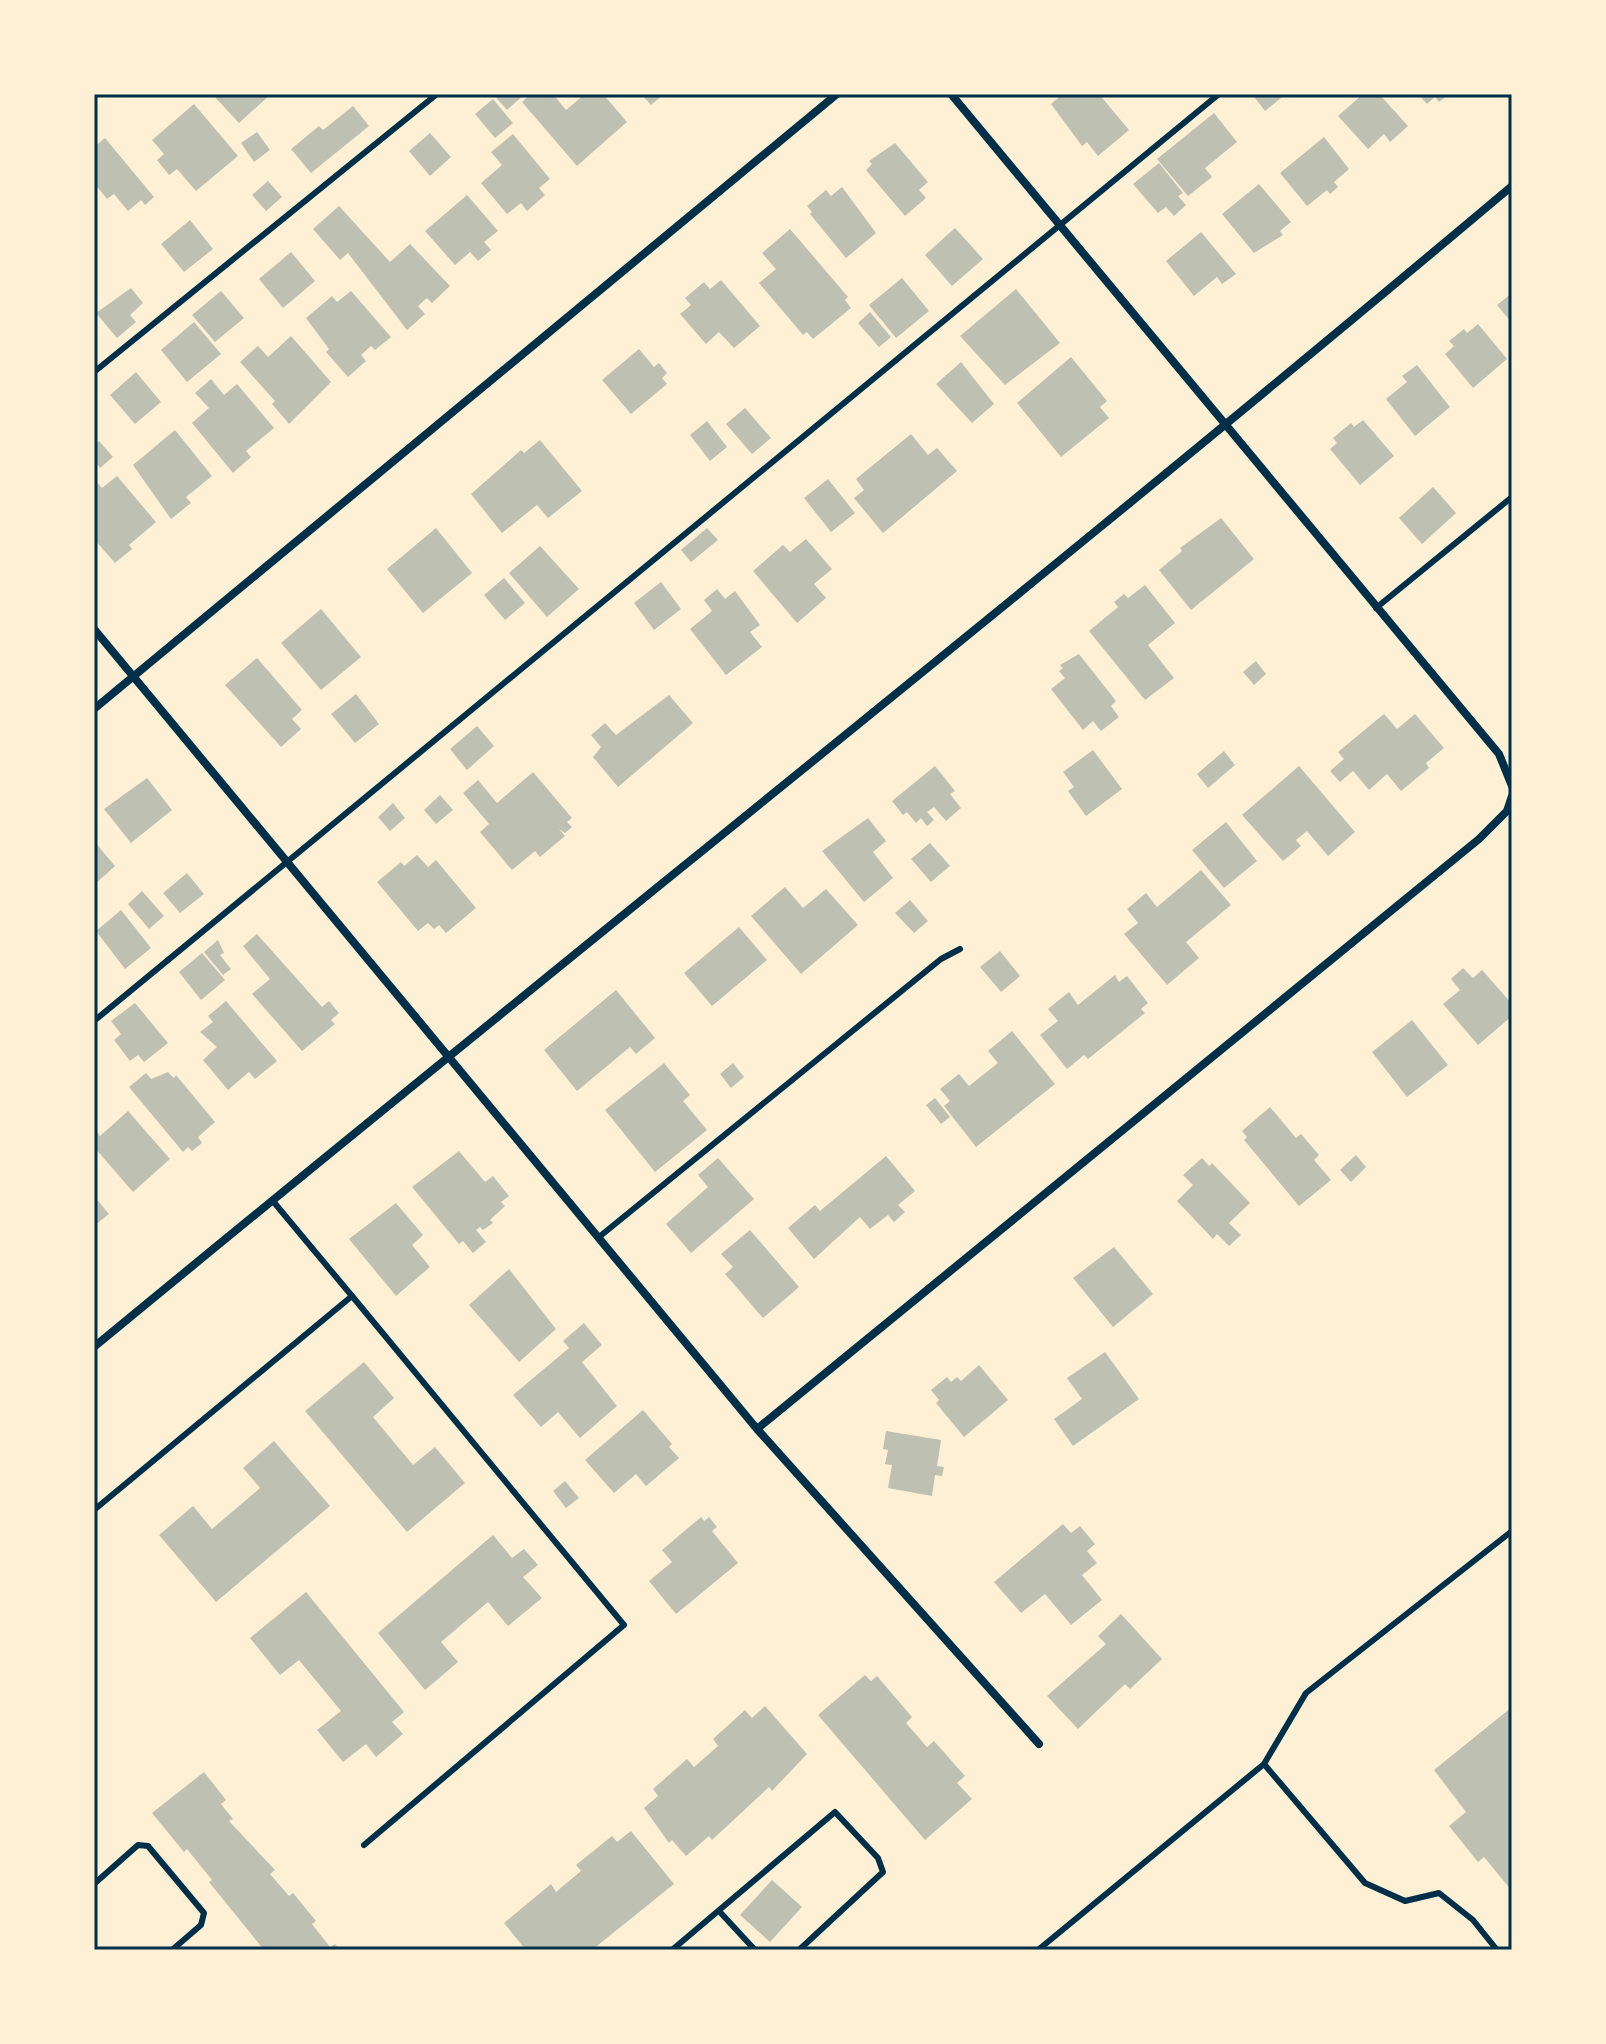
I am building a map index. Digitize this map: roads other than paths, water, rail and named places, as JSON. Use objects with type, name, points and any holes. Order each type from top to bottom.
[{"type":"street","points":[[94,709],[837,94]]},
{"type":"street","points":[[951,94],[1499,754],[1512,786]]},
{"type":"street","points":[[94,1347],[450,1054],[1226,427],[1512,186]]},
{"type":"street","points":[[94,629],[450,1054],[757,1429],[1039,1744]]},
{"type":"street","points":[[757,1429],[1479,839],[1507,811],[1512,796]]},
{"type":"lane","points":[[94,372],[437,94]]},
{"type":"lane","points":[[94,1021],[1219,94]]},
{"type":"lane","points":[[1376,608],[1512,497]]},
{"type":"lane","points":[[599,1237],[917,978],[960,949]]},
{"type":"lane","points":[[272,1200],[624,1625],[364,1845]]},
{"type":"lane","points":[[94,1510],[352,1296]]},
{"type":"lane","points":[[1038,1950],[1264,1764],[1306,1693],[1512,1531]]},
{"type":"lane","points":[[1264,1764],[1365,1883],[1405,1901],[1439,1893],[1473,1920],[1497,1950]]},
{"type":"lane","points":[[672,1950],[835,1812],[878,1858],[883,1872],[799,1950]]},
{"type":"lane","points":[[94,1884],[138,1845],[148,1846],[204,1913],[201,1925],[172,1950]]},
{"type":"lane","points":[[719,1911],[755,1950]]}]
